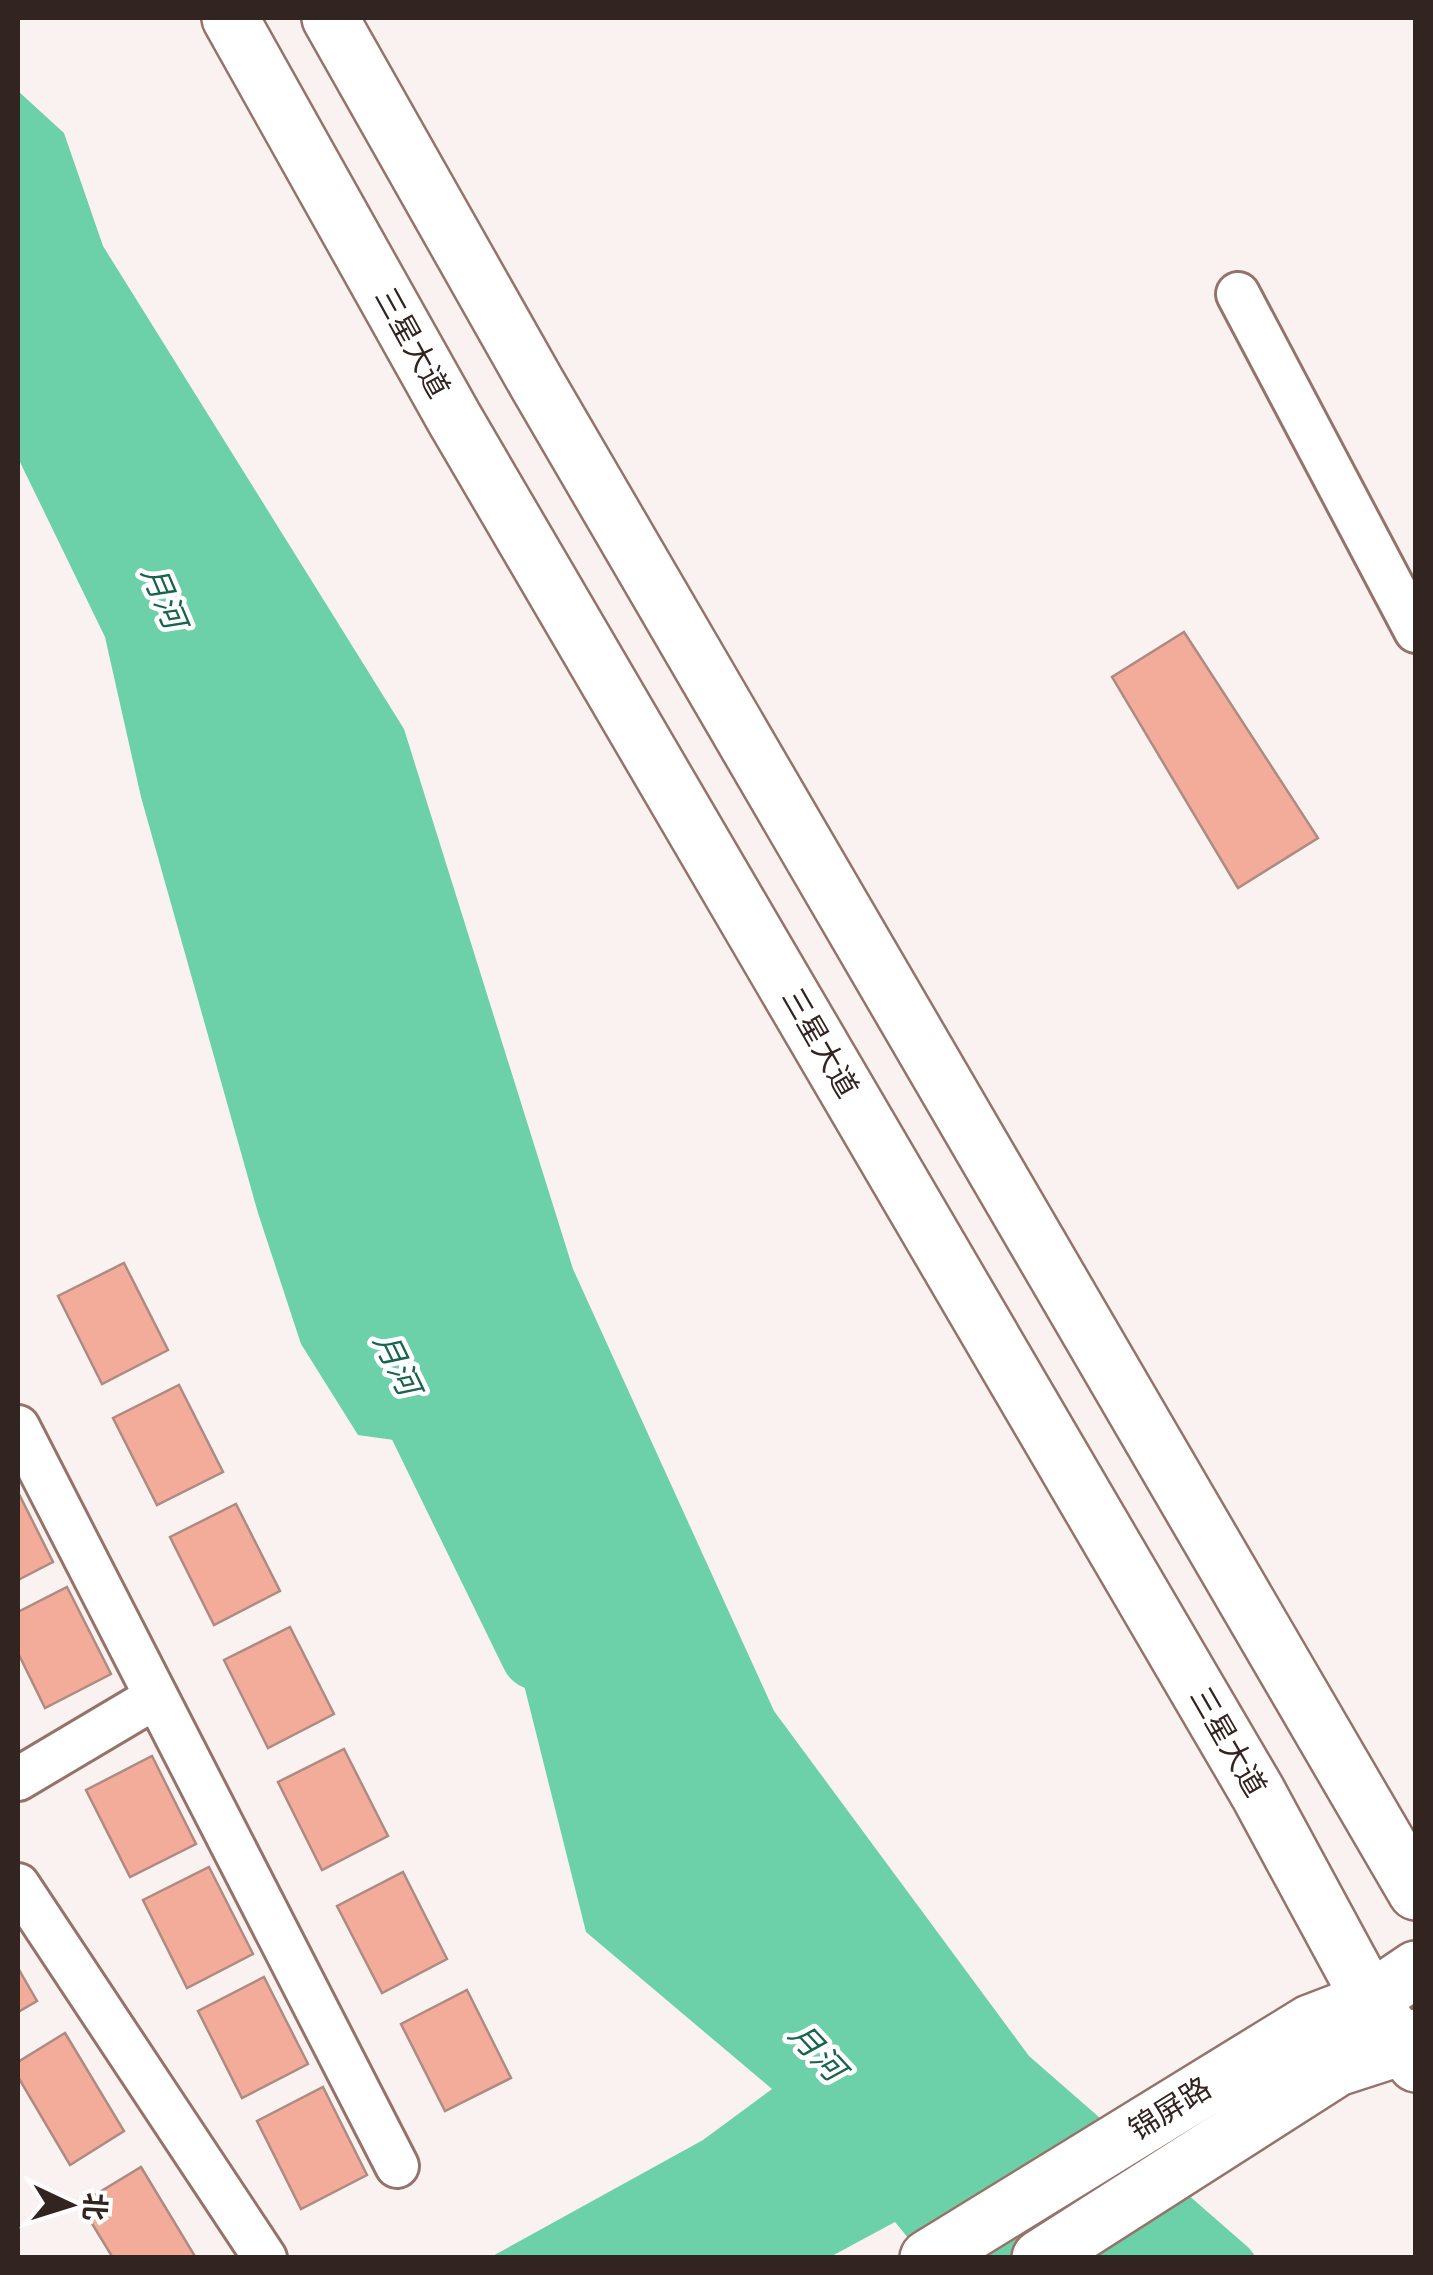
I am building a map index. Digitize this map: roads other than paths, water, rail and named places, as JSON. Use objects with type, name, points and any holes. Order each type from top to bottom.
[{"type":"street","name":"三星大道","points":[[230,18],[444,400],[1258,1793],[1370,2000],[1411,2050]]},
{"type":"street","points":[[330,18],[546,400],[1416,1892]]},
{"type":"street","points":[[1238,294],[1416,632]]},
{"type":"street","points":[[18,1427],[397,2166]]},
{"type":"street","points":[[18,1779],[156,1697]]},
{"type":"street","points":[[18,1885],[264,2258]]},
{"type":"street","name":"锦屏路","points":[[928,2258],[1310,2023],[1370,2000],[1416,1969]]},
{"type":"street","name":"锦屏路","points":[[1040,2258],[1338,2068],[1411,2050]]},
{"type":"water","points":[[18,91],[64,133],[103,246],[404,729],[573,1269],[774,1711],[1029,2056],[1256,2257],[924,2257],[895,2222],[830,2257],[491,2257],[703,2140],[772,2089],[586,1932],[465,1450],[358,1435],[301,1344],[258,1213],[141,797],[105,637],[18,458]]},
{"type":"waterway","name":"月河","points":[[391,1352],[538,1653]]}]
